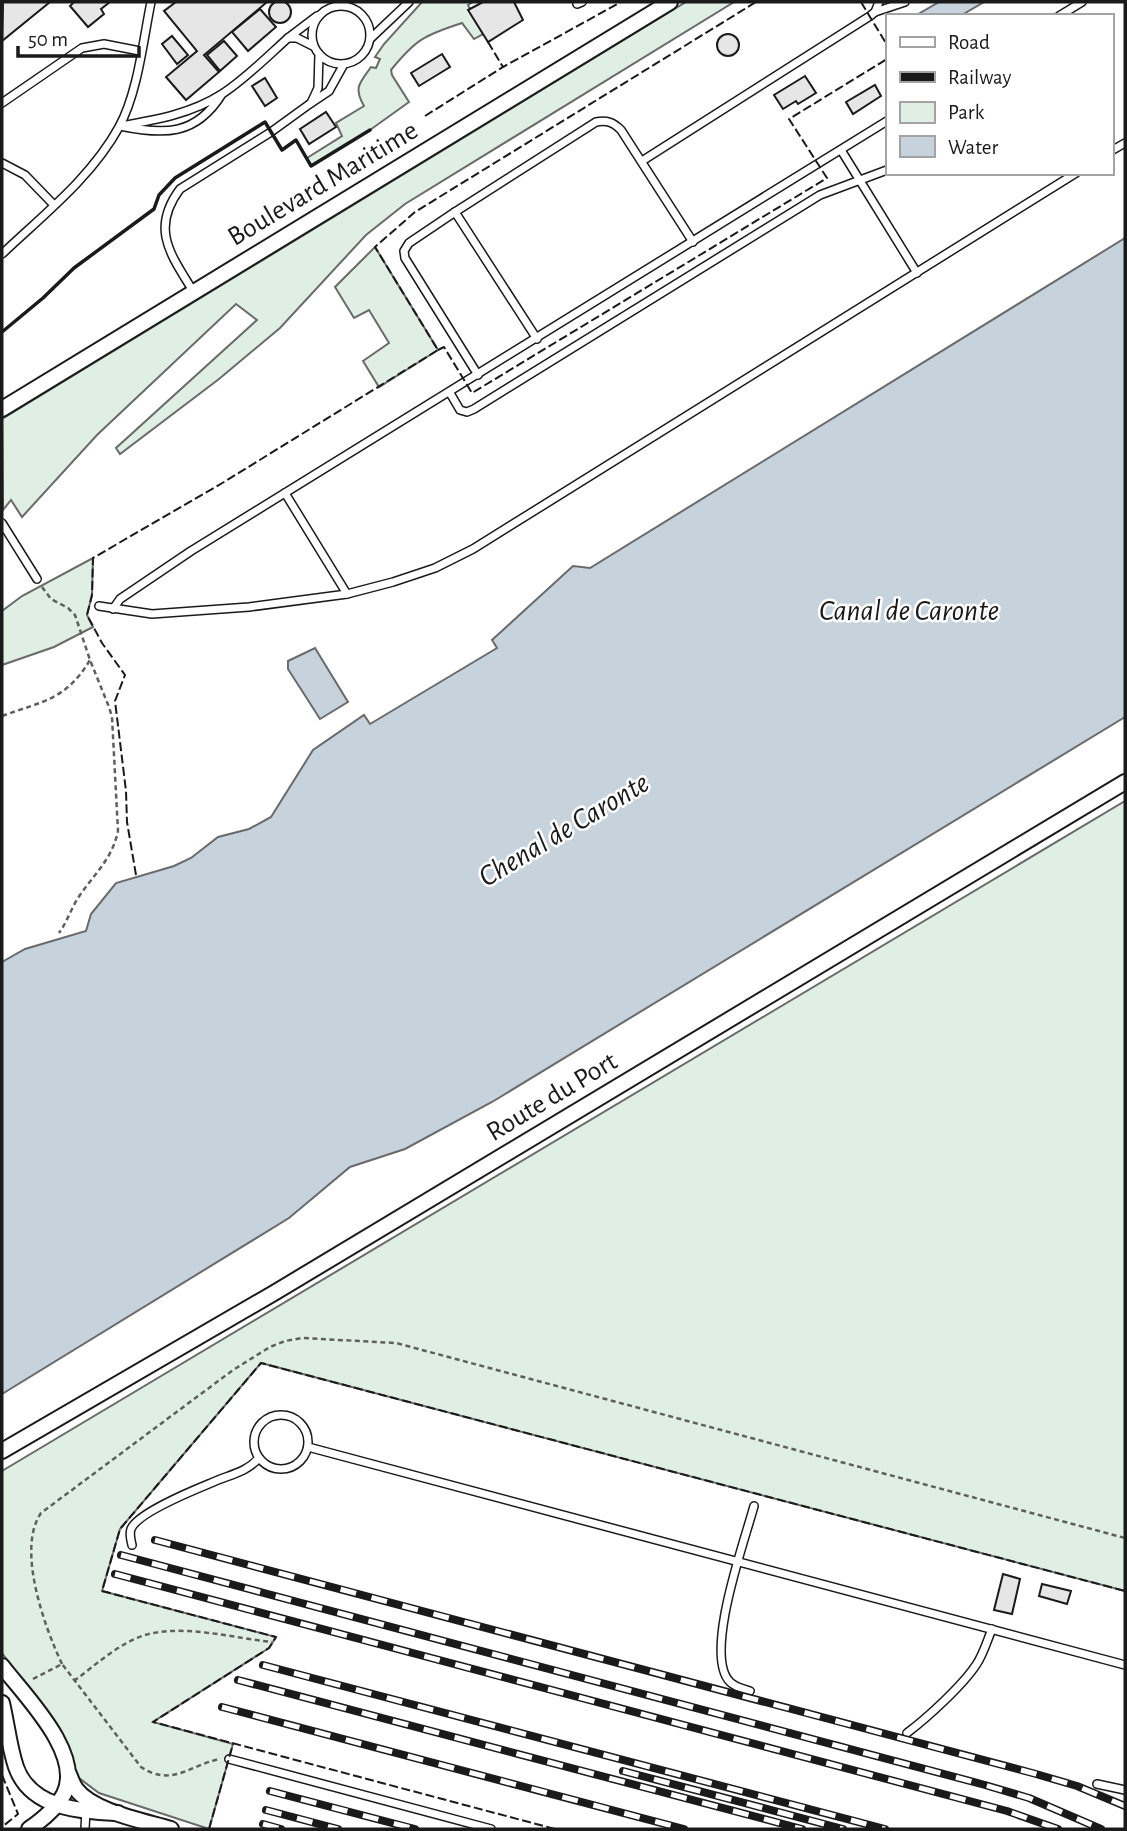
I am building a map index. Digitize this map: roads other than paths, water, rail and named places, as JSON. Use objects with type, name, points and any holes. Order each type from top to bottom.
[{"type":"street","name":"Boulevard Maritime","points":[[2,410],[670,2]]},
{"type":"street","name":"Route du Port","points":[[2,1451],[79,1408],[1125,782]]},
{"type":"street","points":[[2,1462],[79,1408]]},
{"type":"street","points":[[2,1667],[60,1745],[67,1759],[69,1774],[85,1804]]},
{"type":"street","points":[[2,1703],[16,1766],[23,1780],[39,1797],[57,1805],[85,1804],[89,1801],[171,1829]]},
{"type":"street","points":[[29,1829],[57,1805],[64,1793],[69,1774]]},
{"type":"lane","points":[[2,254],[83,178],[120,126],[131,96],[151,2]]},
{"type":"lane","points":[[288,38],[298,38],[335,64],[344,64],[361,56],[370,39],[409,2]]},
{"type":"lane","points":[[875,12],[879,2]]},
{"type":"lane","points":[[642,161],[875,12],[905,2]]},
{"type":"lane","points":[[1062,14],[1082,2]]},
{"type":"lane","points":[[120,126],[180,113],[222,94],[288,38],[334,4],[360,12],[366,19],[370,39]]},
{"type":"lane","points":[[313,46],[312,28],[323,11]]},
{"type":"lane","points":[[2,103],[82,48],[104,44],[141,51]]},
{"type":"lane","points":[[311,103],[317,88],[319,54]]},
{"type":"lane","points":[[193,291],[165,240],[165,226],[173,199],[180,189],[271,132],[329,91],[344,64]]},
{"type":"lane","points":[[120,126],[142,131],[181,130],[200,121],[222,94]]},
{"type":"lane","points":[[478,375],[405,258],[404,251],[409,243],[455,212],[596,122],[615,124],[642,161],[693,242]]},
{"type":"lane","points":[[113,609],[120,599],[191,551],[886,122]]},
{"type":"lane","points":[[841,150],[917,273]]},
{"type":"lane","points":[[2,163],[25,175],[54,205]]},
{"type":"lane","points":[[450,393],[460,410],[467,412],[474,409],[820,195],[886,170]]},
{"type":"lane","points":[[99,606],[152,614],[249,607],[347,594],[414,575],[473,549],[1073,175]]},
{"type":"lane","points":[[455,212],[537,339]]},
{"type":"lane","points":[[285,493],[347,594]]},
{"type":"lane","points":[[2,523],[37,579]]},
{"type":"lane","points":[[274,1415],[284,1415],[300,1422],[308,1438],[308,1447],[299,1463],[282,1469],[265,1465],[259,1458],[255,1450],[255,1433],[260,1425],[274,1415]]},
{"type":"lane","points":[[308,1447],[1125,1665]]},
{"type":"lane","points":[[132,1545],[131,1530],[136,1521],[211,1482],[248,1469],[259,1458]]},
{"type":"lane","points":[[750,1691],[729,1681],[721,1659],[722,1622],[754,1506]]},
{"type":"lane","points":[[907,1733],[971,1671],[981,1656],[992,1629]]},
{"type":"lane","points":[[229,1759],[491,1829]]},
{"type":"lane","points":[[1097,1784],[1125,1790]]},
{"type":"lane","points":[[85,1804],[85,1829]]},
{"type":"water","points":[[939,2],[984,2],[963,14],[918,14]]},
{"type":"water","name":"Canal de Caronte","points":[[1125,238],[1125,717],[492,1102],[405,1149],[350,1167],[289,1218],[2,1394],[2,962],[25,949],[86,931],[91,914],[116,883],[174,866],[191,858],[218,837],[249,829],[271,817],[313,750],[364,715],[370,724],[497,648],[492,640],[573,566],[590,568]]},
{"type":"water","points":[[315,648],[348,702],[320,719],[288,669],[288,661]]},
{"type":"railway","points":[[155,1540],[1036,1774],[1077,1786],[1125,1806]]},
{"type":"railway","points":[[121,1555],[985,1785],[1029,1798],[1101,1829]]},
{"type":"railway","points":[[115,1574],[1007,1811],[1058,1829]]},
{"type":"railway","points":[[263,1665],[885,1829]]},
{"type":"railway","points":[[238,1680],[802,1829]]},
{"type":"railway","points":[[222,1707],[684,1829]]},
{"type":"railway","points":[[623,1771],[843,1829]]},
{"type":"railway","points":[[270,1791],[415,1829]]},
{"type":"railway","points":[[266,1810],[338,1829]]},
{"type":"railway","points":[[263,1824],[281,1829]]},
{"type":"water label","name":"Chenal de Caronte","points":[[564,830]]}]
